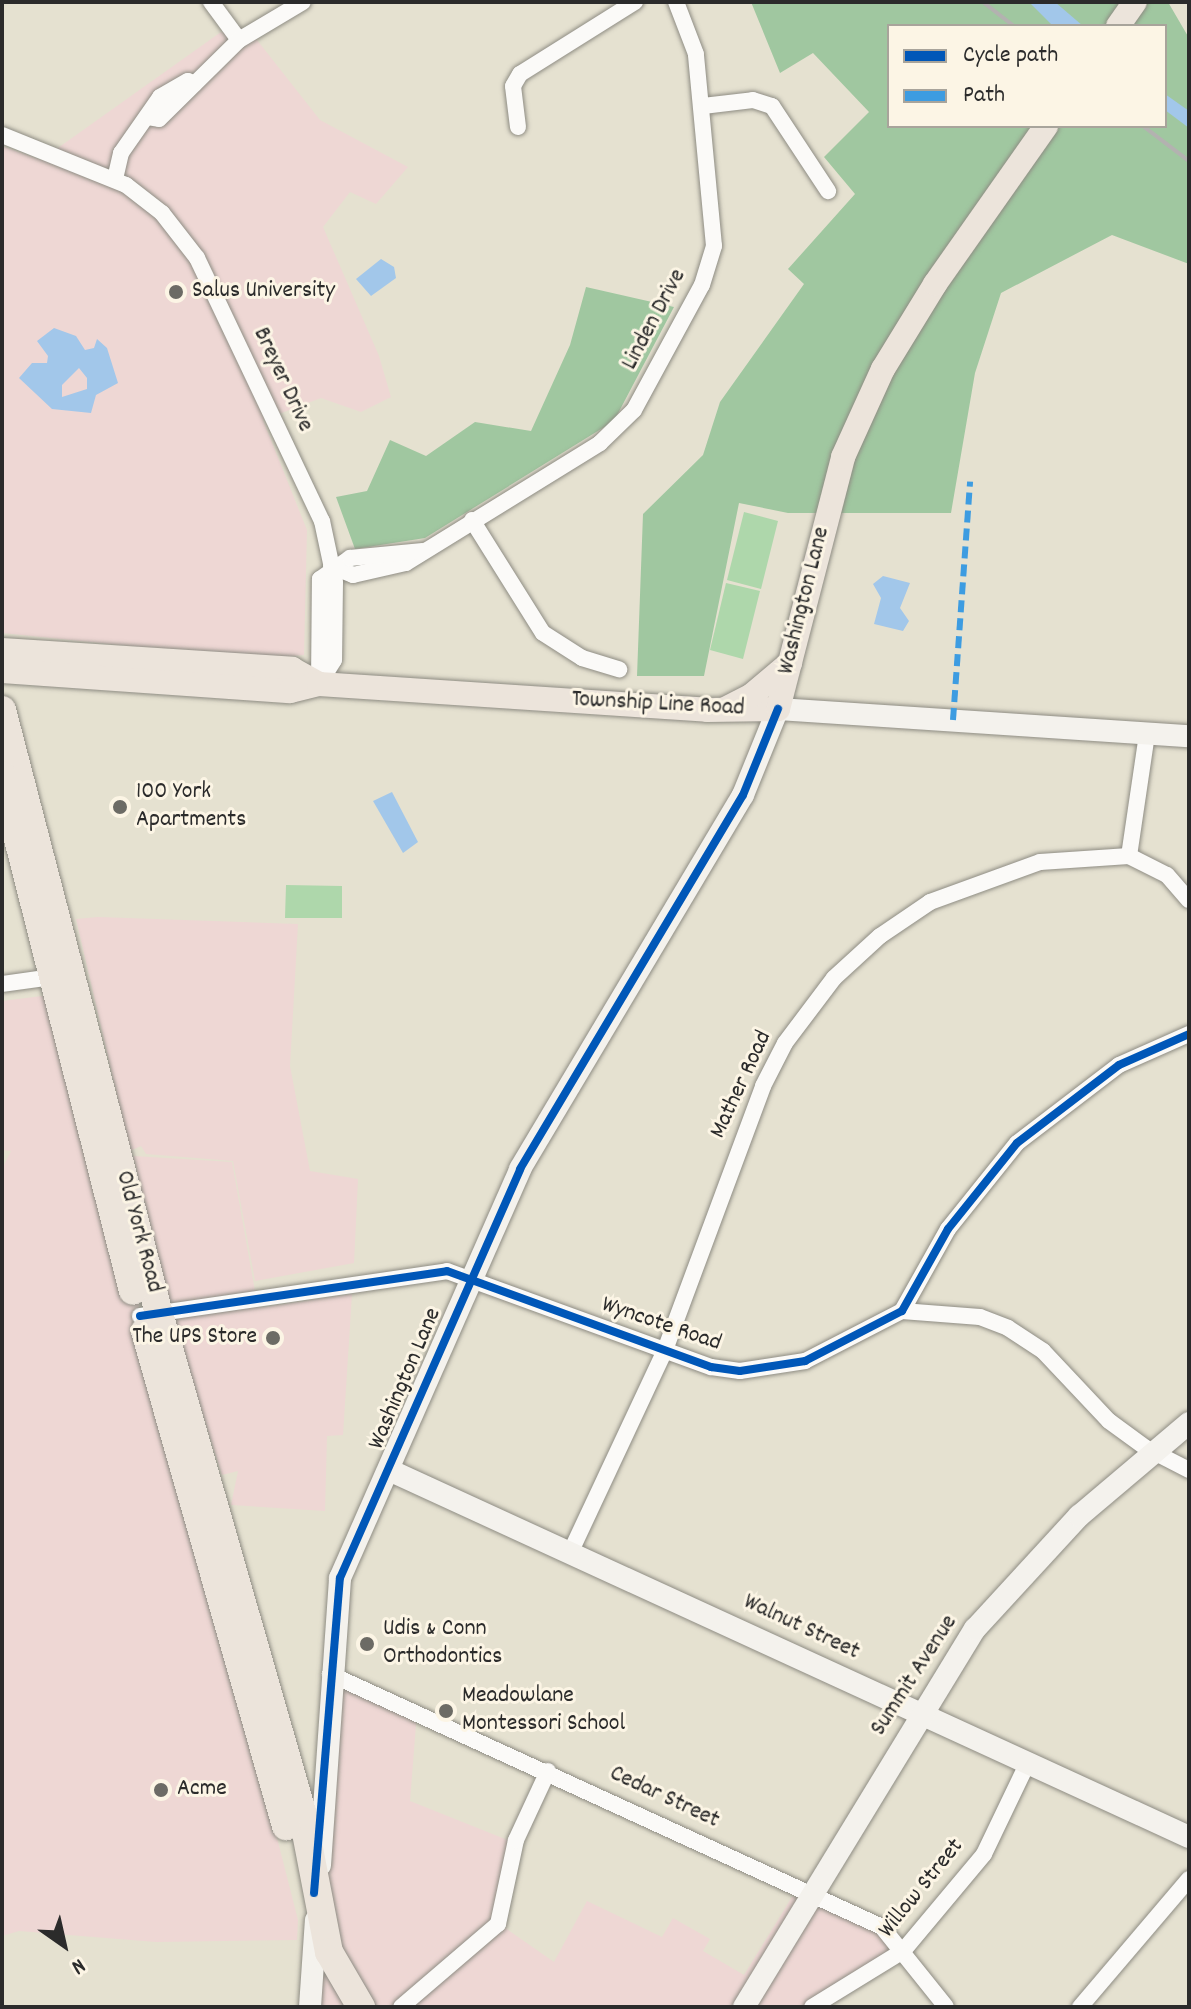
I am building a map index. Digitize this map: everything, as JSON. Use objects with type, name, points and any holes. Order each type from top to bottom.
[{"type":"highway","name":"Old York Road","points":[[2,710],[60,976]]},
{"type":"highway","name":"Old York Road","points":[[3,786],[60,976],[283,1819],[316,1898],[329,1952],[361,2007]]},
{"type":"main road","points":[[1119,24],[1135,2]]},
{"type":"main road","name":"Washington Lane","points":[[778,709],[843,457],[883,369],[1045,128]]},
{"type":"main road","name":"Township Line Road","points":[[2,650],[292,669],[319,684]]},
{"type":"main road","points":[[723,709],[752,695],[790,663]]},
{"type":"main road","name":"Township Line Road","points":[[2,671],[290,691],[319,684],[723,709],[778,709]]},
{"type":"street","points":[[211,2],[239,40]]},
{"type":"street","points":[[115,179],[121,153],[148,117],[159,119],[239,40],[303,2]]},
{"type":"street","points":[[518,127],[513,86],[520,74],[635,2]]},
{"type":"street","name":"Linden Drive","points":[[331,566],[350,558],[423,551],[607,439],[634,410],[702,285],[712,256],[716,228],[696,54],[676,2]]},
{"type":"street","points":[[703,106],[753,100],[772,106],[828,191]]},
{"type":"street","name":"Breyer Drive","points":[[2,135],[115,179],[162,213],[197,258],[322,521],[331,566],[334,660],[319,684]]},
{"type":"street","points":[[472,520],[543,633],[582,658],[619,669]]},
{"type":"street","name":"Township Line Road","points":[[778,709],[1189,736]]},
{"type":"street","name":"Washington Lane","points":[[310,2007],[330,1674],[340,1578],[520,1169],[743,795],[778,709]]},
{"type":"street","points":[[1147,734],[1129,856],[1167,875],[1189,900]]},
{"type":"street","name":"Mather Road","points":[[571,1551],[665,1350],[763,1086],[785,1043],[834,978],[880,936],[958,888],[1040,862],[1129,856]]},
{"type":"street","points":[[2,984],[60,976]]},
{"type":"street","points":[[1189,1034],[1119,1065],[1013,1148],[956,1217],[902,1311],[980,1317],[1008,1328],[1043,1351],[1109,1421],[1158,1454],[1189,1470]]},
{"type":"street","name":"Wyncote Road","points":[[149,1313],[431,1270],[470,1277],[711,1367],[772,1368],[826,1352],[902,1311]]},
{"type":"street","name":"Summit Avenue","points":[[744,2007],[920,1712],[975,1629],[1040,1554],[1158,1454],[1189,1423]]},
{"type":"street","name":"Walnut Street","points":[[389,1470],[1189,1837]]},
{"type":"street","name":"Cedar Street","points":[[330,1674],[548,1771],[882,1927],[946,2007]]},
{"type":"street","name":"Willow Street","points":[[812,2007],[903,1951],[984,1854],[1028,1762]]},
{"type":"street","points":[[401,2007],[498,1924],[516,1840],[548,1771]]},
{"type":"street","points":[[1080,2007],[1189,1879]]},
{"type":"shaded area","name":"Salus University","points":[[221,32],[257,40],[320,120],[408,167],[376,204],[350,192],[323,227],[379,356],[391,397],[361,412],[321,398],[263,420],[307,530],[304,655],[257,659],[2,633],[2,146],[41,160]]},
{"type":"shaded area","points":[[98,917],[298,924],[290,1066],[310,1171],[358,1179],[354,1263],[255,1281],[233,1161],[146,1154],[141,1146],[130,1151],[76,919]]},
{"type":"shaded area","points":[[42,996],[55,998],[174,1435],[298,1920],[297,1940],[156,1942],[19,1931],[2,1936],[2,1169],[11,1151],[2,1150],[2,1001]]},
{"type":"shaded area","points":[[133,1156],[232,1162],[258,1308],[352,1294],[343,1435],[327,1436],[325,1511],[231,1505],[238,1471],[222,1475],[179,1340]]},
{"type":"shaded area","points":[[330,1674],[417,1712],[410,1801],[515,1843],[498,1923],[554,1962],[587,1901],[662,1937],[673,1918],[710,1939],[703,1951],[744,1975],[792,1897],[812,1893],[882,1927],[903,1951],[812,2007],[309,2007]]},
{"type":"green space","points":[[751,2],[1168,2],[1189,38],[1189,264],[1112,235],[1001,293],[975,373],[951,513],[788,513],[739,503],[704,676],[637,676],[643,514],[703,455],[720,402],[804,284],[788,269],[855,194],[824,157],[869,112],[813,53],[780,73]]},
{"type":"green space","points":[[586,287],[674,307],[614,421],[425,538],[355,549],[336,497],[367,491],[390,440],[426,456],[475,422],[531,431],[570,345]]},
{"type":"green space","points":[[744,512],[778,521],[761,589],[727,580]]},
{"type":"green space","points":[[726,583],[760,591],[743,659],[710,650]]},
{"type":"green space","points":[[286,885],[342,886],[342,918],[285,918]]},
{"type":"water","points":[[1029,2],[1055,2],[1081,24],[1051,24]]},
{"type":"water","points":[[1167,95],[1189,111],[1189,128],[1167,112]]},
{"type":"water","points":[[381,259],[394,267],[396,278],[371,296],[356,279]]},
{"type":"water","points":[[54,328],[76,336],[85,350],[94,348],[97,339],[107,348],[118,383],[96,395],[91,413],[52,409],[19,378],[32,363],[47,363],[48,356],[37,341]],"holes":[[[79,368],[87,378],[87,389],[62,397],[62,385]]]},
{"type":"water","points":[[883,576],[910,583],[900,608],[909,621],[903,631],[874,624],[881,598],[873,584]]},
{"type":"water","points":[[392,792],[418,842],[403,853],[373,801]]},
{"type":"railway","points":[[983,2],[1011,24]]},
{"type":"railway","points":[[1146,128],[1189,161]]},
{"type":"marked path","points":[[953,720],[970,482]]},
{"type":"cycle path","points":[[314,1893],[340,1578],[520,1169],[743,795],[778,709]]},
{"type":"cycle path","points":[[140,1316],[447,1271],[711,1367],[740,1371],[805,1361],[902,1311],[948,1229],[1017,1143],[1119,1065],[1189,1034]]},
{"type":"place","name":"Salus University","points":[[176,292]]},
{"type":"place","name":"100 York Apartments","points":[[120,807]]},
{"type":"place","name":"The UPS Store","points":[[273,1338]]},
{"type":"place","name":"Udis & Conn Orthodontics","points":[[367,1644]]},
{"type":"place","name":"Meadowlane Montessori School","points":[[446,1711]]},
{"type":"place","name":"Acme","points":[[161,1790]]}]
